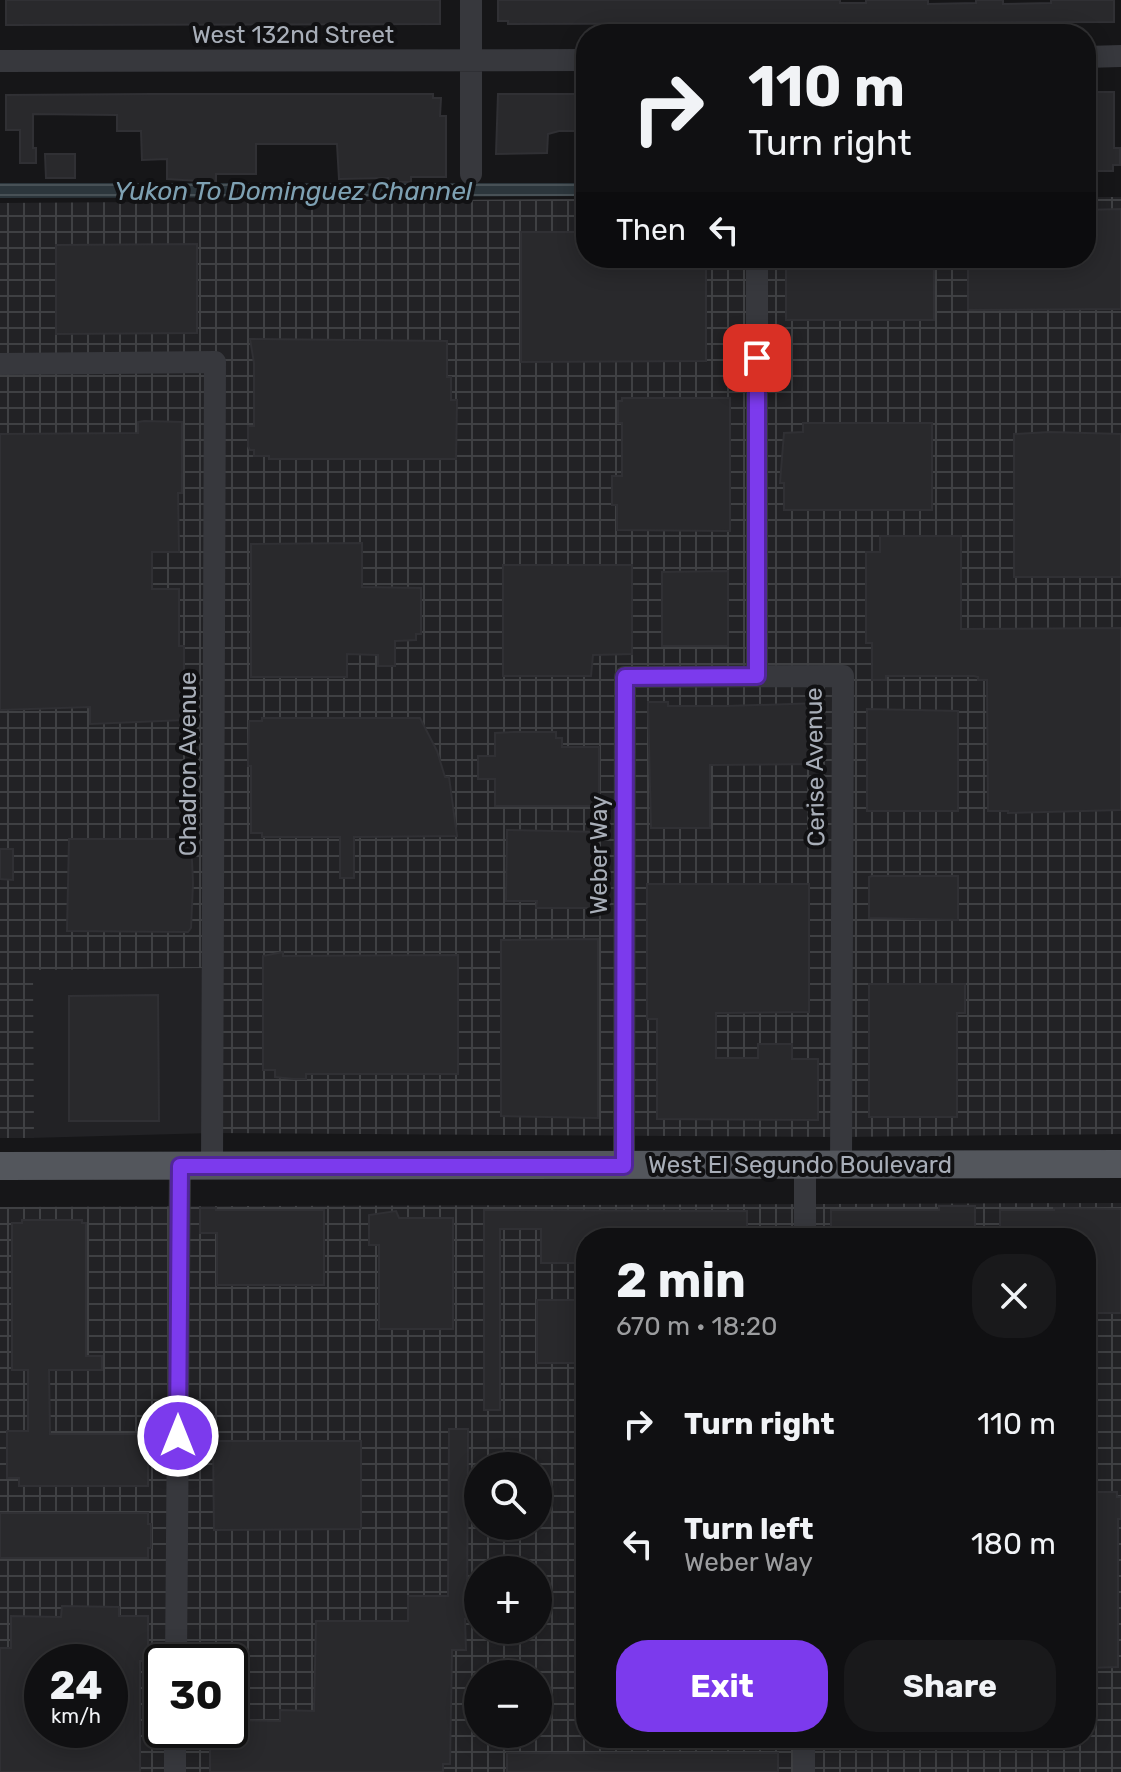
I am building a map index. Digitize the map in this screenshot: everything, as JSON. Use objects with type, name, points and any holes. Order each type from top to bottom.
[{"type":"main road","name":"West El Segundo Boulevard","points":[[0,1166],[1121,1164]]},
{"type":"street","points":[[471,0],[471,174]]},
{"type":"street","points":[[1096,57],[1121,56]]},
{"type":"street","name":"West 132nd Street","points":[[0,61],[576,60]]},
{"type":"street","points":[[757,268],[757,676]]},
{"type":"street","name":"Chadron Avenue","points":[[0,364],[215,362],[212,1166]]},
{"type":"street","name":"Weber Way","points":[[624,1166],[625,677],[757,676]]},
{"type":"street","name":"Cerise Avenue","points":[[757,676],[843,676],[841,1166]]},
{"type":"street","points":[[176,1644],[180,1166]]},
{"type":"street","points":[[805,1166],[805,1228]]},
{"type":"street","points":[[175,1748],[175,1772]]},
{"type":"street","points":[[804,1748],[804,1772]]},
{"type":"shaded area","points":[[1096,197],[1121,197],[1121,1134],[841,1137],[213,1133],[212,968],[33,970],[34,1138],[0,1138],[0,203],[576,199],[576,268],[1096,268]]},
{"type":"shaded area","points":[[213,968],[213,1133],[30,1138],[32,970]]},
{"type":"shaded area","points":[[1121,1203],[1121,1772],[0,1772],[0,1207]]},
{"type":"water","name":"Yukon To Dominguez Channel","points":[[0,183],[576,183],[576,196],[0,198]]},
{"type":"building","points":[[6,0],[440,0],[440,24],[6,25]]},
{"type":"building","points":[[498,0],[840,0],[840,3],[866,3],[866,0],[928,0],[928,4],[1003,0],[1003,4],[1114,0],[1114,22],[508,24],[508,21],[498,21]]},
{"type":"building","points":[[1096,92],[1114,92],[1114,148],[1120,148],[1120,165],[1113,165],[1113,171],[1096,171]]},
{"type":"building","points":[[433,94],[433,98],[441,98],[440,116],[446,116],[446,177],[411,177],[411,182],[388,182],[388,178],[339,179],[337,144],[256,144],[256,174],[216,174],[216,182],[167,179],[167,159],[142,160],[141,131],[117,131],[117,115],[33,114],[36,163],[20,163],[20,130],[6,130],[6,95]]},
{"type":"building","points":[[498,94],[576,94],[576,131],[548,134],[547,153],[496,154]]},
{"type":"building","points":[[45,154],[75,154],[75,178],[46,178]]},
{"type":"building","points":[[1121,209],[1121,309],[968,310],[968,268],[1096,268],[1096,210]]},
{"type":"building","points":[[521,232],[576,232],[576,268],[706,268],[706,361],[521,362]]},
{"type":"building","points":[[197,244],[197,333],[56,334],[56,245]]},
{"type":"building","points":[[786,268],[934,268],[934,320],[786,320]]},
{"type":"building","points":[[250,339],[447,341],[447,377],[451,377],[451,400],[457,400],[456,459],[269,459],[269,456],[254,456],[254,450],[248,446],[248,426],[254,426],[254,363]]},
{"type":"building","points":[[622,398],[730,398],[730,531],[617,530],[617,505],[612,505],[612,476],[622,476],[622,423],[618,423],[618,401]]},
{"type":"building","points":[[138,422],[182,422],[179,552],[152,552],[152,589],[179,589],[179,646],[184,646],[184,720],[90,724],[90,707],[0,710],[0,434],[138,433]]},
{"type":"building","points":[[803,423],[932,423],[932,510],[784,510],[784,483],[780,483],[784,433],[803,432]]},
{"type":"building","points":[[1014,434],[1121,434],[1121,577],[1014,577]]},
{"type":"building","points":[[880,536],[961,536],[961,629],[1121,628],[1121,810],[988,811],[987,680],[978,680],[974,676],[886,676],[886,680],[872,680],[872,643],[866,643],[866,552],[880,552]]},
{"type":"building","points":[[362,543],[362,587],[421,588],[421,634],[416,634],[416,640],[395,641],[395,666],[378,666],[378,655],[347,654],[347,677],[251,677],[251,544]]},
{"type":"building","points":[[503,565],[632,565],[632,654],[593,655],[591,676],[503,676]]},
{"type":"building","points":[[728,571],[728,646],[662,646],[662,572]]},
{"type":"building","points":[[648,702],[668,702],[668,706],[820,703],[820,764],[710,765],[710,828],[651,828]]},
{"type":"building","points":[[867,709],[958,711],[958,811],[867,811]]},
{"type":"building","points":[[262,718],[420,718],[437,751],[445,777],[449,777],[457,836],[354,837],[354,878],[340,878],[340,837],[262,837],[262,833],[251,833],[249,721],[262,721]]},
{"type":"building","points":[[556,732],[556,738],[562,738],[562,747],[599,747],[599,806],[495,806],[495,779],[478,779],[478,756],[495,756],[495,733]]},
{"type":"building","points":[[507,830],[598,832],[597,902],[593,902],[593,908],[536,908],[537,901],[506,901]]},
{"type":"building","points":[[69,839],[191,839],[193,883],[191,928],[188,932],[67,931]]},
{"type":"building","points":[[0,849],[13,849],[13,880],[0,879]]},
{"type":"building","points":[[958,876],[958,920],[869,918],[869,877]]},
{"type":"building","points":[[647,884],[809,884],[809,1012],[716,1013],[716,1058],[758,1058],[758,1044],[792,1044],[792,1059],[818,1059],[818,1120],[657,1119],[657,1019],[647,1019]]},
{"type":"building","points":[[598,939],[598,1118],[501,1116],[501,940]]},
{"type":"building","points":[[283,952],[283,956],[458,955],[458,1074],[306,1074],[306,1079],[294,1079],[275,1077],[275,1070],[263,1070],[263,956]]},
{"type":"building","points":[[869,984],[965,984],[965,1013],[957,1013],[957,1117],[869,1117]]},
{"type":"building","points":[[158,995],[159,1121],[69,1121],[69,996]]},
{"type":"building","points":[[939,1206],[975,1206],[975,1228],[831,1228],[831,1210],[939,1210]]},
{"type":"building","points":[[200,1208],[324,1210],[324,1285],[217,1285],[217,1233],[200,1233]]},
{"type":"building","points":[[1121,1209],[1121,1313],[1096,1313],[1096,1228],[1000,1228],[1000,1210]]},
{"type":"building","points":[[484,1210],[747,1211],[747,1228],[576,1228],[576,1263],[541,1263],[541,1229],[500,1229],[500,1410],[484,1410]]},
{"type":"building","points":[[396,1211],[399,1218],[453,1218],[453,1329],[379,1329],[379,1245],[369,1245],[369,1215]]},
{"type":"building","points":[[22,1220],[82,1220],[86,1223],[86,1356],[102,1356],[102,1370],[49,1370],[50,1434],[148,1434],[148,1486],[19,1486],[19,1478],[7,1478],[7,1431],[28,1431],[28,1370],[12,1370],[12,1223],[22,1223]]},
{"type":"building","points":[[537,1300],[576,1300],[576,1363],[537,1363]]},
{"type":"building","points":[[449,1429],[468,1429],[468,1452],[464,1452],[464,1540],[467,1540],[467,1556],[464,1556],[466,1650],[452,1650],[450,1764],[443,1764],[443,1772],[210,1772],[210,1748],[248,1748],[248,1720],[280,1721],[280,1710],[314,1711],[316,1621],[408,1621],[408,1596],[448,1596]]},
{"type":"building","points":[[213,1441],[361,1441],[361,1529],[214,1530]]},
{"type":"building","points":[[1096,1492],[1117,1492],[1117,1497],[1121,1497],[1121,1519],[1118,1519],[1118,1667],[1096,1668]]},
{"type":"building","points":[[0,1513],[148,1513],[151,1548],[148,1548],[148,1558],[0,1558]]},
{"type":"building","points":[[62,1606],[119,1607],[119,1616],[148,1616],[148,1644],[144,1644],[144,1661],[140,1661],[140,1772],[0,1772],[0,1648],[11,1648],[11,1616],[61,1617]]},
{"type":"building","points":[[507,1753],[778,1753],[778,1772],[507,1772]]},
{"type":"route","points":[[178,1436],[180,1166],[624,1166],[625,677],[757,676],[757,358]]}]
